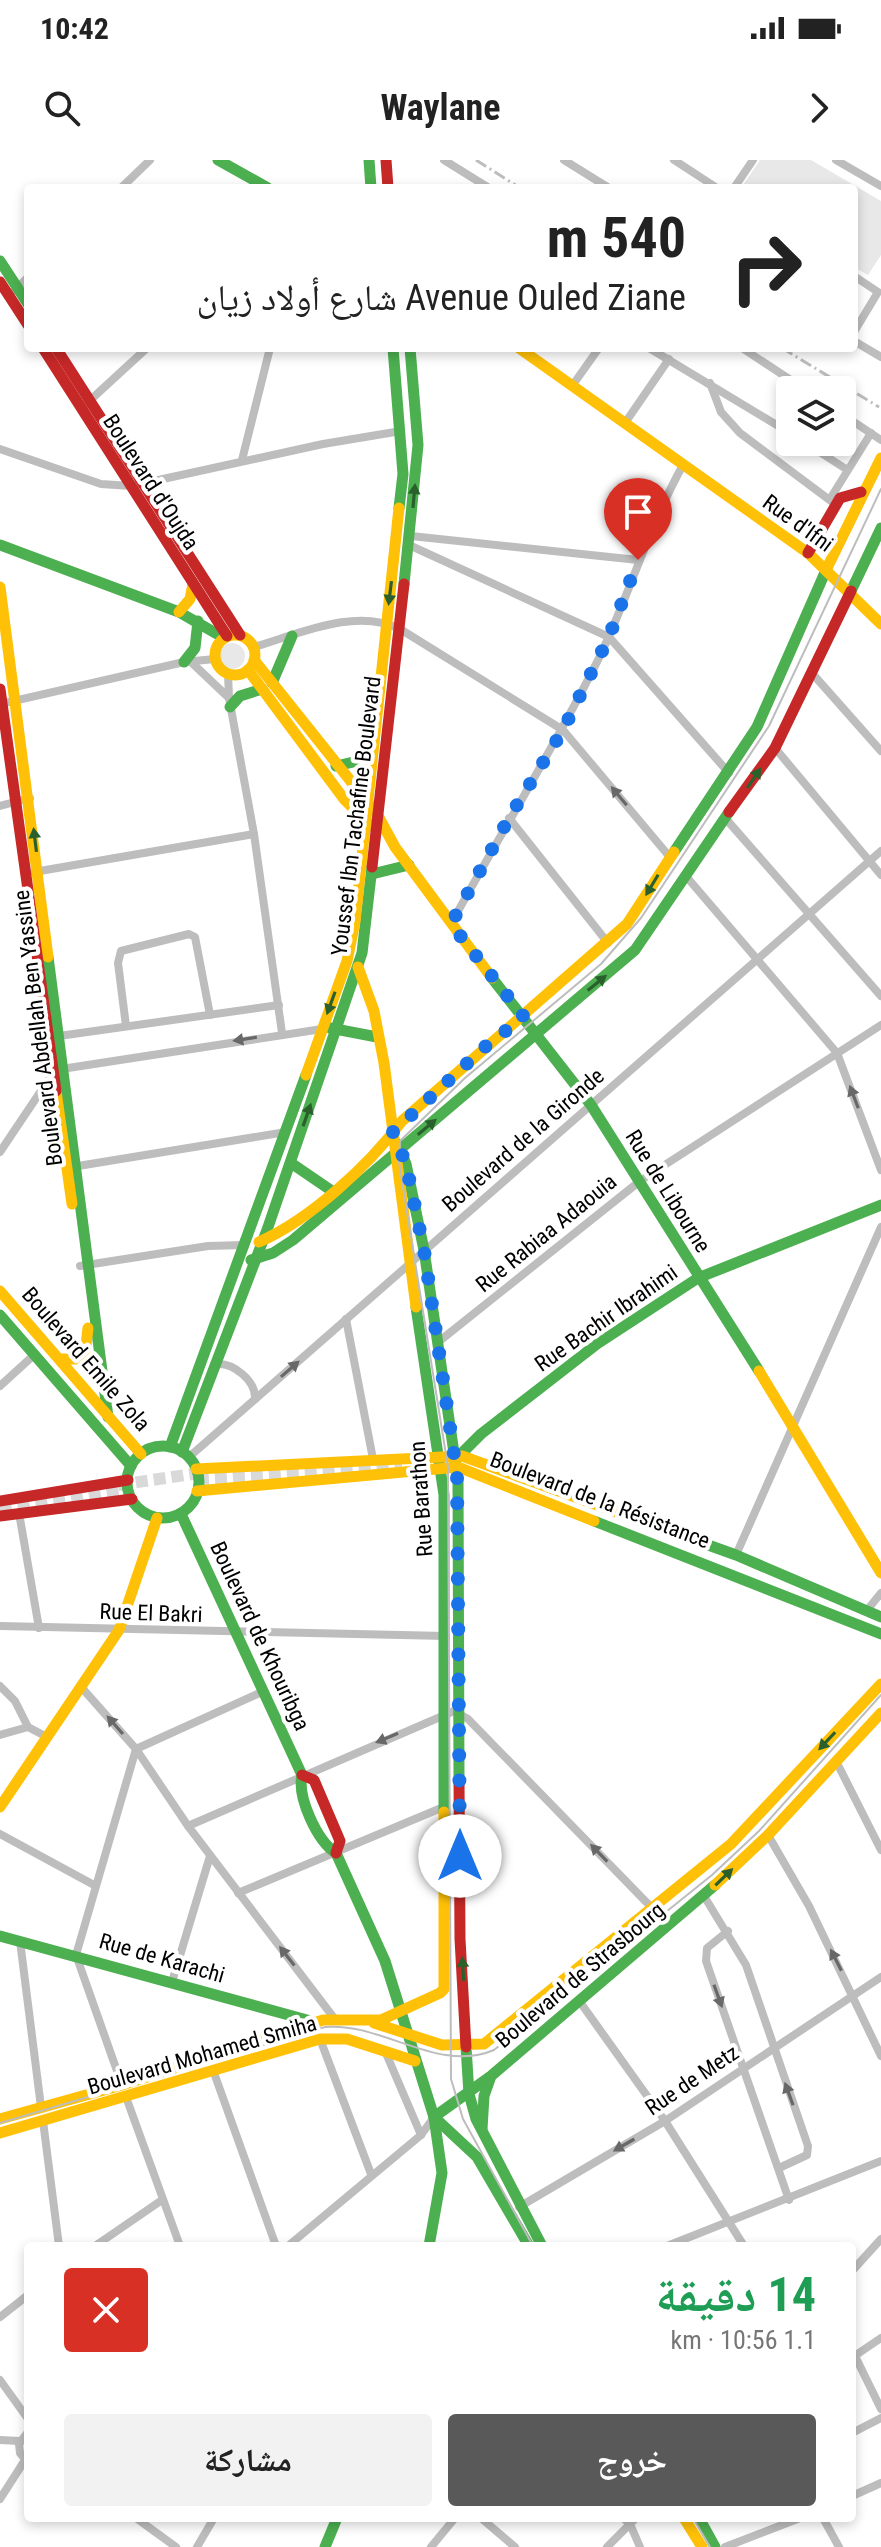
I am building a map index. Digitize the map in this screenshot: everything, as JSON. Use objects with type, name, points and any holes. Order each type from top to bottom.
[{"type":"main road","points":[[218,160],[261,184]]},
{"type":"main road","points":[[369,160],[371,184]]},
{"type":"main road","points":[[386,160],[388,184]]},
{"type":"main road","points":[[0,261],[24,316]]},
{"type":"main road","points":[[0,282],[24,301]]},
{"type":"main road","name":"Boulevard d'Oujda","points":[[46,352],[86,405]]},
{"type":"main road","name":"Boulevard d'Oujda","points":[[58,352],[86,405],[230,637]]},
{"type":"main road","name":"Youssef Ibn Tachafine Boulevard","points":[[170,1447],[347,961],[355,922],[403,474],[393,352]]},
{"type":"main road","name":"Youssef Ibn Tachafine Boulevard","points":[[186,1454],[358,967],[372,874],[410,541],[418,445],[410,352]]},
{"type":"main road","name":"Rue d'Ifni","points":[[525,352],[808,553],[851,591],[881,624]]},
{"type":"main road","points":[[244,1245],[262,1241],[290,1228],[383,1146],[393,1132],[487,1045],[524,1017],[608,943],[635,913],[669,856],[729,773],[757,727],[861,492],[881,458]]},
{"type":"main road","points":[[808,553],[833,501],[842,495],[861,492]]},
{"type":"main road","points":[[238,1262],[273,1253],[293,1240],[635,950],[775,748],[881,528]]},
{"type":"main road","points":[[0,545],[179,612],[230,637],[252,659],[267,686],[364,820],[395,847]]},
{"type":"main road","points":[[179,612],[190,599],[192,575]]},
{"type":"main road","name":"Boulevard Abdellah Ben Yassine","points":[[0,587],[39,871],[59,1036],[59,1069]]},
{"type":"main road","points":[[187,661],[195,648],[198,621]]},
{"type":"main road","points":[[229,703],[267,686],[292,636]]},
{"type":"main road","points":[[230,637],[217,647],[215,659],[228,673],[252,659]]},
{"type":"main road","points":[[267,686],[377,814],[395,847]]},
{"type":"main road","name":"Boulevard Abdellah Ben Yassine","points":[[0,689],[26,873],[59,1069],[84,1265],[108,1417]]},
{"type":"main road","points":[[336,766],[371,758]]},
{"type":"main road","name":"Rue de Libourne","points":[[395,847],[591,1105],[793,1426],[881,1573]]},
{"type":"main road","points":[[372,874],[409,865]]},
{"type":"main road","points":[[358,967],[368,991],[397,1151],[406,1164],[424,1250],[457,1459],[460,1939],[469,2094],[483,2133],[518,2207],[540,2242]]},
{"type":"main road","points":[[322,1029],[336,1028],[377,1037]]},
{"type":"main road","name":"Rue Barathon","points":[[397,1151],[441,1461],[446,1636],[445,1983],[440,1995],[402,2010]]},
{"type":"main road","points":[[291,1163],[332,1191]]},
{"type":"main road","name":"Rue Bachir Ibrahimi","points":[[457,1459],[481,1434],[597,1344],[698,1278],[881,1205]]},
{"type":"main road","name":"Boulevard Abdellah Ben Yassine","points":[[61,1359],[81,1358],[89,1346],[84,1265]]},
{"type":"main road","name":"Boulevard Emile Zola","points":[[0,1291],[141,1454]]},
{"type":"main road","name":"Boulevard Emile Zola","points":[[0,1315],[131,1466]]},
{"type":"main road","points":[[170,1447],[186,1454],[196,1469],[197,1491],[190,1506],[181,1514],[157,1518],[140,1510],[132,1499],[128,1480],[131,1466],[141,1454],[153,1448],[170,1447]]},
{"type":"main road","name":"Boulevard de la Résistance","points":[[196,1469],[373,1459],[441,1461]]},
{"type":"main road","name":"Boulevard de la Résistance","points":[[457,1459],[876,1632]]},
{"type":"main road","name":"Boulevard de la Résistance","points":[[197,1491],[457,1459],[736,1555],[875,1614]]},
{"type":"main road","points":[[875,1614],[849,1608],[502,1476],[828,1606],[876,1632]]},
{"type":"main road","points":[[0,1501],[128,1480]]},
{"type":"main road","points":[[0,1516],[132,1499]]},
{"type":"main road","name":"Boulevard de Khouribga","points":[[181,1514],[302,1775],[314,1780],[340,1841],[336,1853],[385,1961],[402,2010],[434,2117],[442,2173],[430,2242]]},
{"type":"main road","points":[[0,1807],[119,1630],[157,1518]]},
{"type":"main road","name":"Boulevard de Strasbourg","points":[[374,2023],[443,2046],[484,2044],[731,1844],[881,1684]]},
{"type":"main road","name":"Boulevard de Strasbourg","points":[[434,2117],[491,2076],[704,1896],[768,1835],[881,1713]]},
{"type":"main road","name":"Rue de Karachi","points":[[0,1936],[312,2023]]},
{"type":"main road","points":[[374,2023],[402,2010]]},
{"type":"main road","points":[[286,2014],[287,2033]]},
{"type":"main road","name":"Boulevard Mohamed Smiha","points":[[0,2119],[122,2085],[312,2023],[334,2018],[374,2023]]},
{"type":"main road","points":[[312,2023],[320,2039]]},
{"type":"main road","name":"Boulevard Mohamed Smiha","points":[[0,2133],[320,2039],[347,2039],[415,2061]]},
{"type":"main road","points":[[483,2133],[484,2096],[491,2076]]},
{"type":"main road","points":[[434,2117],[477,2157],[527,2242]]},
{"type":"main road","points":[[325,2547],[335,2522]]},
{"type":"main road","points":[[686,2522],[702,2547]]},
{"type":"main road","points":[[701,2522],[715,2547]]},
{"type":"street","points":[[125,184],[150,160]]},
{"type":"street","points":[[444,160],[483,184]]},
{"type":"street","points":[[564,160],[575,163],[604,184]]},
{"type":"street","points":[[674,160],[711,184]]},
{"type":"street","points":[[737,184],[753,160]]},
{"type":"street","points":[[836,160],[858,166],[881,186]]},
{"type":"street","points":[[858,278],[880,290],[858,326]]},
{"type":"street","points":[[14,292],[24,281]]},
{"type":"street","points":[[858,343],[881,357]]},
{"type":"street","points":[[86,405],[143,352]]},
{"type":"street","points":[[242,460],[269,352]]},
{"type":"street","points":[[572,386],[596,352]]},
{"type":"street","points":[[656,352],[776,424]]},
{"type":"street","points":[[748,352],[785,376]]},
{"type":"street","points":[[625,423],[669,359]]},
{"type":"street","points":[[710,383],[721,412],[740,433],[833,501],[846,469],[871,433]]},
{"type":"street","points":[[856,423],[881,440]]},
{"type":"street","points":[[0,449],[101,484],[136,484],[242,460],[401,431]]},
{"type":"street","points":[[826,456],[846,469]]},
{"type":"street","points":[[451,924],[509,818],[563,730],[609,637],[661,506],[683,465]]},
{"type":"street","points":[[410,541],[638,560]]},
{"type":"street","points":[[410,541],[609,637],[729,773]]},
{"type":"street","points":[[252,659],[292,636],[352,620],[387,622],[563,730],[669,856]]},
{"type":"street","points":[[1,704],[187,661],[215,659]]},
{"type":"street","points":[[187,661],[229,703]]},
{"type":"street","points":[[811,672],[881,751]]},
{"type":"street","points":[[228,673],[229,703],[254,834],[282,1033]]},
{"type":"street","points":[[775,748],[881,875]]},
{"type":"street","points":[[0,806],[30,798]]},
{"type":"street","points":[[509,818],[608,943]]},
{"type":"street","points":[[726,819],[881,996]]},
{"type":"street","points":[[26,873],[254,834]]},
{"type":"street","name":"Boulevard de la Gironde","points":[[186,1454],[255,1399],[881,851]]},
{"type":"street","points":[[685,875],[837,1053],[881,1170]]},
{"type":"street","points":[[126,1026],[118,963],[121,951],[189,934],[195,937],[199,949],[210,1015]]},
{"type":"street","points":[[59,1036],[279,1005]]},
{"type":"street","name":"Rue Rabiaa Adaouia","points":[[437,1343],[640,1181],[881,1025]]},
{"type":"street","points":[[0,1152],[59,1069],[322,1029]]},
{"type":"street","points":[[71,1168],[286,1132]]},
{"type":"street","points":[[736,1555],[881,1227]]},
{"type":"street","points":[[84,1265],[208,1246],[244,1245]]},
{"type":"street","points":[[346,1319],[373,1459]]},
{"type":"street","points":[[0,1386],[34,1355]]},
{"type":"street","points":[[217,1364],[229,1365],[250,1382],[255,1399]]},
{"type":"street","points":[[19,1513],[39,1628]]},
{"type":"street","points":[[875,1614],[881,1593]]},
{"type":"street","name":"Rue El Bakri","points":[[0,1626],[446,1636]]},
{"type":"street","points":[[0,1686],[15,1701],[28,1727],[47,1737]]},
{"type":"street","points":[[82,1688],[136,1749],[210,1856],[334,2018]]},
{"type":"street","points":[[122,2085],[76,1955],[136,1749],[264,1691]]},
{"type":"street","points":[[188,1826],[445,1713],[460,1713],[653,1909]]},
{"type":"street","points":[[0,1735],[28,1727]]},
{"type":"street","points":[[836,1761],[881,1850]]},
{"type":"street","points":[[238,1893],[446,1806]]},
{"type":"street","points":[[0,1834],[94,1885]]},
{"type":"street","points":[[768,1835],[854,1995],[881,2056]]},
{"type":"street","points":[[172,1982],[210,1856]]},
{"type":"street","points":[[704,1896],[746,1965],[808,2152],[779,2168]]},
{"type":"street","points":[[728,1931],[709,1945],[705,1956],[789,2200]]},
{"type":"street","points":[[20,1941],[41,2107]]},
{"type":"street","name":"Rue de Metz","points":[[518,2207],[665,2121],[881,1977]]},
{"type":"street","points":[[580,2002],[665,2121],[742,2242]]},
{"type":"street","points":[[320,2039],[371,2174]]},
{"type":"street","points":[[385,2051],[421,2135]]},
{"type":"street","points":[[213,2070],[275,2242]]},
{"type":"street","points":[[126,2097],[178,2242]]},
{"type":"street","name":"Boulevard de Strasbourg","points":[[293,2242],[421,2135],[434,2117]]},
{"type":"street","points":[[43,2121],[58,2242]]},
{"type":"street","points":[[678,2242],[881,2161]]},
{"type":"street","points":[[101,2242],[162,2200]]},
{"type":"street","points":[[856,2267],[881,2239]]},
{"type":"street","points":[[0,2317],[24,2298]]},
{"type":"street","points":[[856,2354],[881,2338]]},
{"type":"street","points":[[856,2362],[881,2409]]},
{"type":"street","points":[[0,2380],[24,2413]]},
{"type":"street","points":[[856,2431],[881,2418]]},
{"type":"street","points":[[24,2436],[20,2441],[20,2453],[24,2458]]},
{"type":"street","points":[[0,2440],[20,2441]]},
{"type":"street","points":[[0,2499],[24,2465]]},
{"type":"street","points":[[856,2494],[881,2483]]},
{"type":"street","points":[[142,2522],[176,2547]]},
{"type":"street","points":[[197,2547],[212,2522]]},
{"type":"street","points":[[431,2547],[452,2522]]},
{"type":"street","points":[[486,2522],[515,2547]]},
{"type":"street","points":[[607,2547],[628,2522]]},
{"type":"street","points":[[631,2522],[640,2547]]},
{"type":"street","points":[[725,2547],[790,2522]]},
{"type":"street","points":[[825,2522],[839,2547]]},
{"type":"shaded area","points":[[760,160],[811,160],[852,184],[744,184]]},
{"type":"shaded area","points":[[858,188],[881,201],[881,255],[868,275],[858,269]]},
{"type":"shaded area","points":[[232,643],[241,647],[245,656],[241,665],[232,669],[223,665],[219,656],[223,647]]},
{"type":"tunnel","points":[[197,1480],[402,1466]]},
{"type":"tunnel","points":[[118,1485],[206,1472]]},
{"type":"tunnel","points":[[0,1510],[127,1488]]},
{"type":"tram line","points":[[531,2242],[463,2119],[451,2079],[448,1467],[399,1162],[400,1141],[465,1078],[601,964],[641,918],[769,726],[881,489]]},
{"type":"tram line","points":[[0,2123],[325,2027],[368,2032],[452,2056],[473,2056],[494,2050],[712,1875],[759,1831],[881,1695]]},
{"type":"tram line","points":[[695,2522],[710,2547]]},
{"type":"railway","points":[[476,160],[514,184]]},
{"type":"railway","points":[[789,352],[879,407]]},
{"type":"traffic: fast","points":[[218,160],[261,184]]},
{"type":"traffic: fast","points":[[369,160],[371,184]]},
{"type":"traffic: fast","points":[[0,261],[24,298]]},
{"type":"traffic: fast","points":[[393,352],[403,474],[399,508]]},
{"type":"traffic: fast","points":[[404,584],[418,445],[410,352]]},
{"type":"traffic: fast","points":[[851,591],[881,528]]},
{"type":"traffic: fast","points":[[0,545],[179,612],[224,638]]},
{"type":"traffic: fast","points":[[674,852],[757,727],[827,568]]},
{"type":"traffic: fast","points":[[184,662],[195,648],[198,621]]},
{"type":"traffic: fast","points":[[272,683],[292,636]]},
{"type":"traffic: fast","points":[[230,707],[240,696],[262,689]]},
{"type":"traffic: fast","points":[[336,766],[371,758]]},
{"type":"traffic: fast","points":[[251,1260],[273,1253],[293,1240],[635,950],[729,812]]},
{"type":"traffic: fast","points":[[372,874],[409,865]]},
{"type":"traffic: fast","points":[[182,1452],[267,1230],[362,953],[372,867]]},
{"type":"traffic: fast","points":[[48,957],[108,1417]]},
{"type":"traffic: fast","points":[[492,978],[591,1105],[759,1371]]},
{"type":"traffic: fast","points":[[330,1028],[377,1037]]},
{"type":"traffic: fast","points":[[170,1447],[306,1075]]},
{"type":"traffic: fast","points":[[398,1144],[406,1164],[424,1250],[458,1480],[459,1780]]},
{"type":"traffic: fast","points":[[291,1163],[332,1191]]},
{"type":"traffic: fast","points":[[459,1456],[481,1434],[597,1344],[698,1278],[881,1205]]},
{"type":"traffic: fast","points":[[416,1307],[444,1495],[444,1812]]},
{"type":"traffic: fast","points":[[0,1315],[131,1466]]},
{"type":"traffic: fast","points":[[163,1446],[183,1452],[193,1462],[199,1482],[193,1502],[183,1512],[163,1518],[143,1512],[133,1502],[127,1482],[133,1462],[143,1452],[163,1446]]},
{"type":"traffic: fast","points":[[181,1514],[302,1775],[303,1795],[310,1818],[322,1839],[336,1853],[385,1961],[434,2117],[442,2173],[430,2242]]},
{"type":"traffic: fast","points":[[636,1519],[736,1555],[881,1617]]},
{"type":"traffic: fast","points":[[594,1521],[881,1634]]},
{"type":"traffic: fast","points":[[434,2117],[491,2076],[715,1885]]},
{"type":"traffic: fast","points":[[0,1936],[307,2020],[313,2026]]},
{"type":"traffic: fast","points":[[466,2047],[469,2094],[476,2119],[540,2242]]},
{"type":"traffic: fast","points":[[482,2129],[484,2096],[490,2079]]},
{"type":"traffic: fast","points":[[434,2117],[477,2157],[527,2242]]},
{"type":"traffic: fast","points":[[325,2547],[335,2522]]},
{"type":"traffic: fast","points":[[701,2522],[715,2547]]},
{"type":"traffic: slow","points":[[525,352],[808,553],[881,624]]},
{"type":"traffic: slow","points":[[827,568],[881,458]]},
{"type":"traffic: slow","points":[[306,1075],[347,961],[355,922],[399,508]]},
{"type":"traffic: slow","points":[[179,612],[190,599],[193,584]]},
{"type":"traffic: slow","points":[[0,587],[48,957]]},
{"type":"traffic: slow","points":[[235,635],[249,641],[255,655],[249,669],[235,675],[221,669],[215,655],[221,641],[235,635]]},
{"type":"traffic: slow","points":[[254,660],[377,814],[395,847],[492,978]]},
{"type":"traffic: slow","points":[[248,670],[344,799],[371,826]]},
{"type":"traffic: slow","points":[[259,1242],[298,1220],[337,1190],[373,1156],[402,1121],[627,924],[674,852]]},
{"type":"traffic: slow","points":[[358,967],[374,1011],[384,1063],[416,1307]]},
{"type":"traffic: slow","points":[[56,1091],[72,1204]]},
{"type":"traffic: slow","points":[[0,1291],[141,1454]]},
{"type":"traffic: slow","points":[[61,1359],[77,1359],[85,1354],[88,1328]]},
{"type":"traffic: slow","points":[[759,1371],[881,1573]]},
{"type":"traffic: slow","points":[[196,1469],[462,1456],[636,1519]]},
{"type":"traffic: slow","points":[[197,1491],[458,1467],[594,1521]]},
{"type":"traffic: slow","points":[[0,1807],[119,1630],[157,1518]]},
{"type":"traffic: slow","points":[[374,2023],[442,2045],[484,2044],[731,1844],[881,1684]]},
{"type":"traffic: slow","points":[[715,1885],[768,1835],[881,1713]]},
{"type":"traffic: slow","points":[[0,2119],[122,2085],[323,2020],[381,2020],[440,1993],[444,1989],[444,1812]]},
{"type":"traffic: slow","points":[[0,2133],[320,2039],[347,2039],[415,2061]]},
{"type":"traffic: slow","points":[[686,2522],[702,2547]]},
{"type":"traffic: jam","points":[[386,160],[388,184]]},
{"type":"traffic: jam","points":[[0,282],[24,319]]},
{"type":"traffic: jam","points":[[46,352],[227,636]]},
{"type":"traffic: jam","points":[[59,352],[240,635]]},
{"type":"traffic: jam","points":[[808,553],[840,498],[861,492]]},
{"type":"traffic: jam","points":[[372,867],[404,584]]},
{"type":"traffic: jam","points":[[729,812],[775,748],[851,591]]},
{"type":"traffic: jam","points":[[0,689],[56,1091]]},
{"type":"traffic: jam","points":[[0,1501],[128,1480]]},
{"type":"traffic: jam","points":[[0,1516],[132,1499]]},
{"type":"traffic: jam","points":[[302,1775],[314,1780],[340,1841],[336,1853]]},
{"type":"traffic: jam","points":[[459,1780],[460,1939],[466,2047]]},
{"type":"route","points":[[460,1856],[457,1475],[424,1250],[406,1164],[393,1132],[487,1045],[524,1017],[451,924],[509,818],[563,730],[609,637],[638,560]]}]
